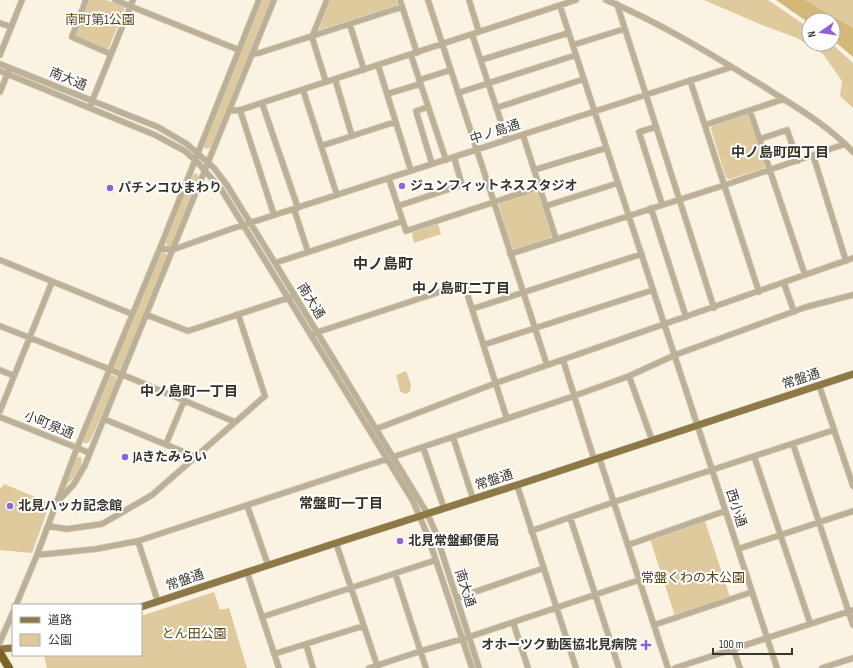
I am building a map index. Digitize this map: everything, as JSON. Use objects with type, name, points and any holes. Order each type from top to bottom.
[{"type":"highway","points":[[0,653],[2,654],[9,668]]},
{"type":"main road","name":"常盤通","points":[[142,607],[853,374]]},
{"type":"main road","points":[[0,649],[12,648]]},
{"type":"street","points":[[0,55],[22,0]]},
{"type":"street","points":[[86,0],[72,37],[111,54]]},
{"type":"street","points":[[116,0],[239,50]]},
{"type":"street","points":[[90,108],[133,0]]},
{"type":"street","points":[[16,604],[37,555],[77,448],[160,248],[197,152],[259,0]]},
{"type":"street","points":[[56,504],[74,484],[85,465],[172,250],[206,171],[274,0]]},
{"type":"street","points":[[326,82],[312,37],[327,0]]},
{"type":"street","points":[[400,0],[417,53]]},
{"type":"street","points":[[428,0],[547,365]]},
{"type":"street","points":[[469,0],[479,32]]},
{"type":"street","points":[[229,111],[240,110],[303,90],[576,0]]},
{"type":"street","points":[[606,0],[669,30],[732,67],[807,114],[853,152]]},
{"type":"street","points":[[617,4],[645,96],[714,308]]},
{"type":"street","points":[[560,6],[675,355]]},
{"type":"street","points":[[252,54],[312,37],[402,7]]},
{"type":"street","points":[[0,23],[11,27]]},
{"type":"street","points":[[350,25],[364,70]]},
{"type":"street","points":[[573,45],[624,29]]},
{"type":"street","points":[[481,60],[568,33]]},
{"type":"street","points":[[472,34],[507,140]]},
{"type":"street","points":[[411,55],[446,160]]},
{"type":"street","points":[[458,93],[576,55]]},
{"type":"street","name":"南大通","points":[[0,64],[158,127],[178,138],[209,162],[227,185],[275,263],[376,429],[390,458]]},
{"type":"street","points":[[378,65],[411,171]]},
{"type":"street","name":"中ノ島通","points":[[160,248],[172,250],[274,215],[732,67]]},
{"type":"street","points":[[0,92],[10,68]]},
{"type":"street","points":[[387,94],[451,70]]},
{"type":"street","name":"南大通","points":[[0,71],[155,135],[185,151],[222,188],[310,334],[435,531],[479,668]]},
{"type":"street","points":[[335,79],[352,136]]},
{"type":"street","points":[[496,108],[584,79]]},
{"type":"street","points":[[690,80],[759,292]]},
{"type":"street","points":[[303,90],[337,195]]},
{"type":"street","points":[[705,125],[784,99]]},
{"type":"street","points":[[262,103],[296,208],[308,252]]},
{"type":"street","points":[[428,106],[416,111],[432,164]]},
{"type":"street","points":[[240,110],[274,215]]},
{"type":"street","points":[[750,111],[805,275]]},
{"type":"street","points":[[321,146],[396,122]]},
{"type":"street","points":[[656,127],[639,132],[662,204]]},
{"type":"street","points":[[760,139],[788,130],[798,161]]},
{"type":"street","points":[[522,135],[556,239]]},
{"type":"street","points":[[510,254],[725,185],[845,144]]},
{"type":"street","points":[[534,170],[606,148]]},
{"type":"street","points":[[813,155],[846,261]]},
{"type":"street","points":[[398,206],[462,185],[454,157]]},
{"type":"street","points":[[389,179],[406,231],[540,187]]},
{"type":"street","points":[[546,206],[618,183]]},
{"type":"street","points":[[651,208],[686,317]]},
{"type":"street","points":[[275,263],[403,221]]},
{"type":"street","points":[[472,309],[642,254]]},
{"type":"street","points":[[376,429],[496,383],[714,308],[853,258]]},
{"type":"street","points":[[0,260],[132,314]]},
{"type":"street","points":[[0,411],[52,282]]},
{"type":"street","points":[[784,283],[794,312]]},
{"type":"street","points":[[310,334],[464,284],[507,419]]},
{"type":"street","points":[[483,345],[534,327],[653,290]]},
{"type":"street","points":[[37,555],[96,549],[138,541],[574,396],[629,376],[675,355],[794,312],[853,295]]},
{"type":"street","points":[[146,315],[188,331],[295,296]]},
{"type":"street","points":[[48,526],[66,529],[102,524],[152,495],[265,396],[238,314]]},
{"type":"street","points":[[0,326],[109,369],[235,422]]},
{"type":"street","name":"西小通","points":[[675,355],[777,668]]},
{"type":"street","points":[[563,360],[574,396],[614,502],[668,668]]},
{"type":"street","points":[[0,370],[14,376]]},
{"type":"street","points":[[629,376],[652,440]]},
{"type":"street","points":[[819,385],[851,475],[853,486]]},
{"type":"street","points":[[166,444],[184,401]]},
{"type":"street","name":"小町泉通","points":[[0,417],[90,453]]},
{"type":"street","points":[[104,418],[196,457]]},
{"type":"street","points":[[531,531],[614,502],[834,430]]},
{"type":"street","points":[[453,437],[473,499]]},
{"type":"street","points":[[793,444],[851,610],[853,625]]},
{"type":"street","points":[[423,447],[444,508]]},
{"type":"street","points":[[754,456],[810,623]]},
{"type":"street","points":[[516,485],[576,668]]},
{"type":"street","points":[[246,505],[268,565]]},
{"type":"street","points":[[628,545],[725,511]]},
{"type":"street","points":[[738,549],[853,511]]},
{"type":"street","name":"南大通","points":[[424,515],[436,560],[472,668]]},
{"type":"street","points":[[570,517],[619,668]]},
{"type":"street","points":[[138,541],[158,602]]},
{"type":"street","points":[[336,543],[377,667]]},
{"type":"street","points":[[262,617],[436,560]]},
{"type":"street","points":[[457,598],[544,568]]},
{"type":"street","points":[[247,572],[278,668]]},
{"type":"street","points":[[395,573],[426,668]]},
{"type":"street","points":[[369,668],[377,667],[421,651],[463,639],[639,580]]},
{"type":"street","points":[[654,625],[752,592]]},
{"type":"street","points":[[675,668],[851,610]]},
{"type":"street","points":[[0,642],[12,614]]},
{"type":"street","points":[[513,622],[528,668]]},
{"type":"street","points":[[274,654],[363,626]]},
{"type":"street","points":[[306,644],[314,668]]},
{"type":"street","points":[[733,648],[740,668]]},
{"type":"street","points":[[823,668],[853,658]]},
{"type":"green space","name":"南町第1公園","points":[[88,0],[106,0],[125,7],[108,50],[74,36]]},
{"type":"green space","points":[[261,0],[272,0],[211,147],[206,149],[203,145]]},
{"type":"green space","points":[[330,0],[396,0],[398,5],[319,30]]},
{"type":"green space","points":[[704,0],[768,0],[801,23],[801,40]]},
{"type":"green space","points":[[805,0],[853,0],[853,28],[841,21],[841,12],[826,12]]},
{"type":"green space","points":[[820,52],[841,52],[853,63],[853,108],[840,96],[842,81],[823,54]]},
{"type":"green space","points":[[746,114],[749,115],[765,166],[764,168],[730,179],[726,178],[711,129],[712,126]]},
{"type":"green space","points":[[196,173],[199,176],[198,180],[173,243],[171,246],[167,246],[165,241],[192,175]]},
{"type":"green space","points":[[535,191],[539,193],[552,235],[550,239],[515,250],[511,247],[499,206],[500,202]]},
{"type":"green space","points":[[438,224],[441,234],[414,243],[412,235],[413,232]]},
{"type":"green space","points":[[163,252],[167,255],[167,258],[122,369],[120,371],[114,369],[113,367],[160,255]]},
{"type":"green space","points":[[406,371],[411,384],[410,392],[405,394],[400,391],[396,375]]},
{"type":"green space","points":[[111,375],[116,376],[117,380],[90,441],[84,443],[83,440]]},
{"type":"green space","points":[[81,457],[82,461],[80,469],[73,479],[67,484],[66,483],[76,458]]},
{"type":"green space","points":[[4,484],[50,503],[32,553],[0,550],[0,489]]},
{"type":"green space","name":"常盤くわの木公園","points":[[705,521],[730,597],[675,616],[650,539]]},
{"type":"green space","name":"とん田公園","points":[[214,592],[220,610],[229,608],[247,668],[47,668],[44,656],[142,656],[142,616]]},
{"type":"shaded area","points":[[776,0],[805,0],[826,12],[801,12],[801,17]]},
{"type":"shaded area","points":[[841,21],[853,28],[853,57],[841,47]]},
{"type":"place","name":"ジュンフィットネススタジオ","points":[[402,186]]},
{"type":"place","name":"パチンコひまわり","points":[[110,188]]},
{"type":"place","name":"JAきたみらい","points":[[125,457]]},
{"type":"place","name":"北見ハッカ記念館","points":[[10,506]]},
{"type":"place","name":"北見常盤郵便局","points":[[400,541]]},
{"type":"place","name":"オホーツク勤医協北見病院","points":[[646,645]]},
{"type":"district","name":"中ノ島町四丁目","points":[[780,152]]},
{"type":"district","name":"中ノ島町","points":[[383,264]]},
{"type":"district","name":"中ノ島町二丁目","points":[[461,288]]},
{"type":"district","name":"中ノ島町一丁目","points":[[189,391]]},
{"type":"district","name":"常盤町一丁目","points":[[341,503]]}]
